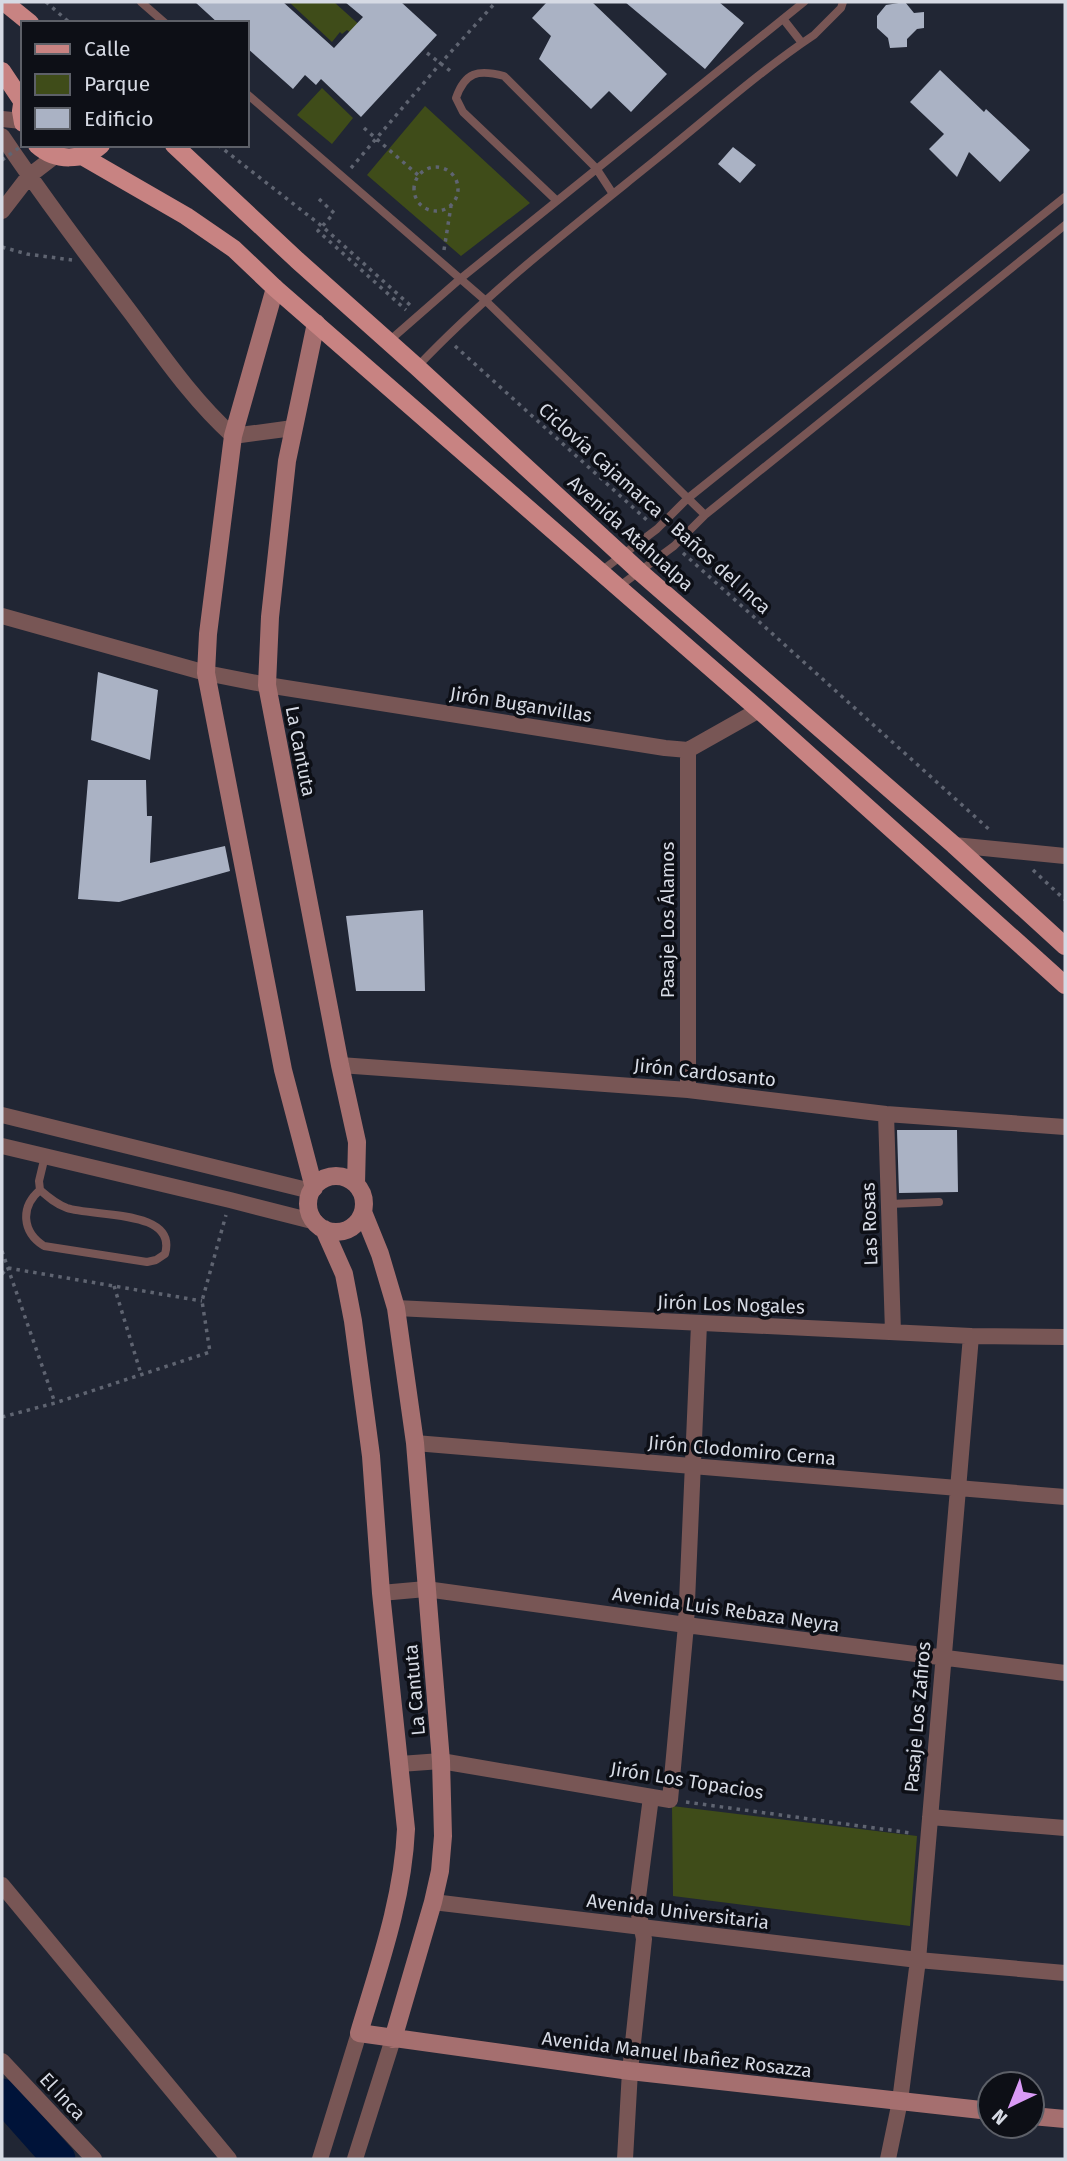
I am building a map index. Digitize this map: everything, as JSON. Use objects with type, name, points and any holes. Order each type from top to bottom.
[{"type":"main road","points":[[5,2],[28,21]]},
{"type":"main road","points":[[2,71],[21,98]]},
{"type":"main road","points":[[40,147],[55,156],[69,158],[82,156],[99,147]]},
{"type":"main road","name":"Avenida Atahualpa","points":[[176,147],[640,572],[954,845],[1065,946]]},
{"type":"main road","points":[[82,156],[186,216],[234,249],[275,288],[759,710],[1065,985]]},
{"type":"street","points":[[2,119],[21,122]]},
{"type":"street","points":[[2,136],[194,397],[233,436],[293,428]]},
{"type":"street","points":[[2,211],[29,176],[55,156]]},
{"type":"street","name":"La Cantuta","points":[[275,288],[233,436],[205,673],[283,1070],[312,1189],[309,1204],[344,1274],[353,1321],[371,1456],[381,1593],[406,1829],[400,1891],[320,2159]]},
{"type":"street","name":"La Cantuta","points":[[316,323],[287,460],[270,617],[267,685],[357,1142],[356,1184],[362,1193],[363,1212],[380,1254],[396,1308],[415,1443],[441,1761],[443,1836],[440,1871],[433,1902],[355,2159]]},
{"type":"street","name":"Jirón Buganvillas","points":[[2,616],[205,673],[688,750]]},
{"type":"street","points":[[688,750],[759,710]]},
{"type":"street","name":"Pasaje Los Álamos","points":[[688,750],[688,1090]]},
{"type":"street","points":[[954,845],[1065,856]]},
{"type":"street","name":"Jirón Cardosanto","points":[[340,1065],[688,1090],[886,1114],[1065,1127]]},
{"type":"street","name":"Las Rosas","points":[[886,1114],[893,1332]]},
{"type":"street","points":[[2,1115],[312,1189],[329,1177],[339,1176],[356,1184]]},
{"type":"street","points":[[2,1146],[230,1200],[334,1231],[352,1227],[363,1212]]},
{"type":"street","name":"Jirón Los Nogales","points":[[396,1308],[971,1336],[1065,1337]]},
{"type":"street","points":[[670,1800],[686,1625],[699,1324]]},
{"type":"street","name":"Pasaje Los Zafiros","points":[[888,2159],[900,2101],[918,1960],[971,1336]]},
{"type":"street","name":"Jirón Clodomiro Cerna","points":[[415,1443],[1065,1497]]},
{"type":"street","name":"Avenida Luis Rebaza Neyra","points":[[381,1593],[426,1590],[1065,1672]]},
{"type":"street","name":"Jirón Los Topacios","points":[[400,1764],[441,1761],[670,1800]]},
{"type":"street","points":[[625,2159],[630,2071],[644,1939],[636,1905],[651,1797]]},
{"type":"street","points":[[930,1817],[1065,1828]]},
{"type":"street","points":[[2,1885],[229,2159]]},
{"type":"street","name":"Avenida Universitaria","points":[[433,1902],[918,1960],[1065,1973]]},
{"type":"street","name":"Avenida Manuel Ibañez Rosazza","points":[[359,2033],[630,2071],[976,2109]]},
{"type":"street","name":"El Inca","points":[[2,2061],[94,2159]]},
{"type":"street","points":[[1046,2117],[1065,2119]]},
{"type":"lane","points":[[141,2],[163,21]]},
{"type":"lane","points":[[388,342],[460,279],[804,2]]},
{"type":"lane","points":[[416,366],[486,300],[613,194],[814,35],[841,8],[843,2]]},
{"type":"lane","points":[[784,20],[802,43]]},
{"type":"lane","points":[[557,201],[463,112],[456,98],[470,75],[488,72],[504,76],[596,168],[613,194]]},
{"type":"lane","points":[[248,95],[486,300],[705,515]]},
{"type":"lane","points":[[600,572],[657,529],[687,499],[1065,197]]},
{"type":"lane","points":[[617,588],[674,546],[705,515],[1065,225]]},
{"type":"lane","points":[[40,1190],[27,1206],[26,1223],[29,1233],[44,1246],[147,1262],[165,1254],[168,1245],[166,1236],[159,1227],[146,1221],[63,1207],[40,1190],[39,1181],[45,1156]]},
{"type":"lane","points":[[889,1204],[939,1202]]},
{"type":"path","points":[[46,2],[68,21]]},
{"type":"path","points":[[343,177],[496,2]]},
{"type":"path","points":[[428,53],[464,81]]},
{"type":"path","points":[[364,128],[418,175]]},
{"type":"path","points":[[2,160],[21,146]]},
{"type":"path","points":[[221,147],[323,227],[418,316]]},
{"type":"path","points":[[442,262],[451,205],[458,191],[454,176],[449,170],[426,168],[418,175],[414,194],[423,207],[438,211],[451,205]]},
{"type":"path","points":[[319,199],[334,213],[323,227]]},
{"type":"path","points":[[2,247],[68,261],[88,256]]},
{"type":"path","name":"Ciclovía Cajamarca - Baños del Inca","points":[[445,337],[657,529]]},
{"type":"path","name":"Ciclovía Cajamarca - Baños del Inca","points":[[674,546],[1065,900]]},
{"type":"path","points":[[2,1417],[55,1403],[210,1352],[202,1301],[230,1200]]},
{"type":"path","points":[[2,1251],[55,1403]]},
{"type":"path","points":[[8,1268],[202,1301]]},
{"type":"path","points":[[2,1274],[8,1268]]},
{"type":"path","points":[[114,1286],[141,1374]]},
{"type":"path","name":"Jirón Los Topacios","points":[[670,1800],[928,1836]]},
{"type":"green space","points":[[289,2],[334,2],[364,29],[356,37],[347,30],[342,34],[340,32],[332,42]]},
{"type":"green space","points":[[322,88],[353,118],[332,144],[297,115]]},
{"type":"green space","points":[[425,106],[530,203],[461,256],[367,175]]},
{"type":"green space","points":[[672,1806],[917,1836],[910,1926],[673,1896]]},
{"type":"building","points":[[195,2],[283,2],[334,48],[363,17],[345,2],[401,2],[437,35],[361,117],[321,79],[316,85],[305,75],[293,89],[248,49],[248,21],[216,21]]},
{"type":"building","points":[[547,2],[592,2],[667,74],[631,112],[609,91],[591,109],[539,59],[551,36],[532,18]]},
{"type":"building","points":[[625,2],[719,2],[744,23],[705,69]]},
{"type":"building","points":[[905,2],[914,13],[924,12],[924,28],[917,29],[907,39],[907,47],[890,48],[888,38],[877,28],[877,16],[886,5]]},
{"type":"building","points":[[940,70],[984,112],[986,109],[1030,150],[1000,182],[969,152],[957,177],[929,149],[944,134],[910,102]]},
{"type":"building","points":[[733,147],[756,165],[740,183],[718,164]]},
{"type":"building","points":[[98,672],[158,690],[150,760],[91,740]]},
{"type":"building","points":[[88,780],[146,780],[147,816],[152,816],[150,863],[225,846],[230,871],[119,902],[78,899]]},
{"type":"building","points":[[423,910],[425,991],[356,991],[346,916]]},
{"type":"building","points":[[897,1130],[957,1130],[958,1192],[899,1193]]},
{"type":"waterway","points":[[2,2095],[59,2159]]}]
